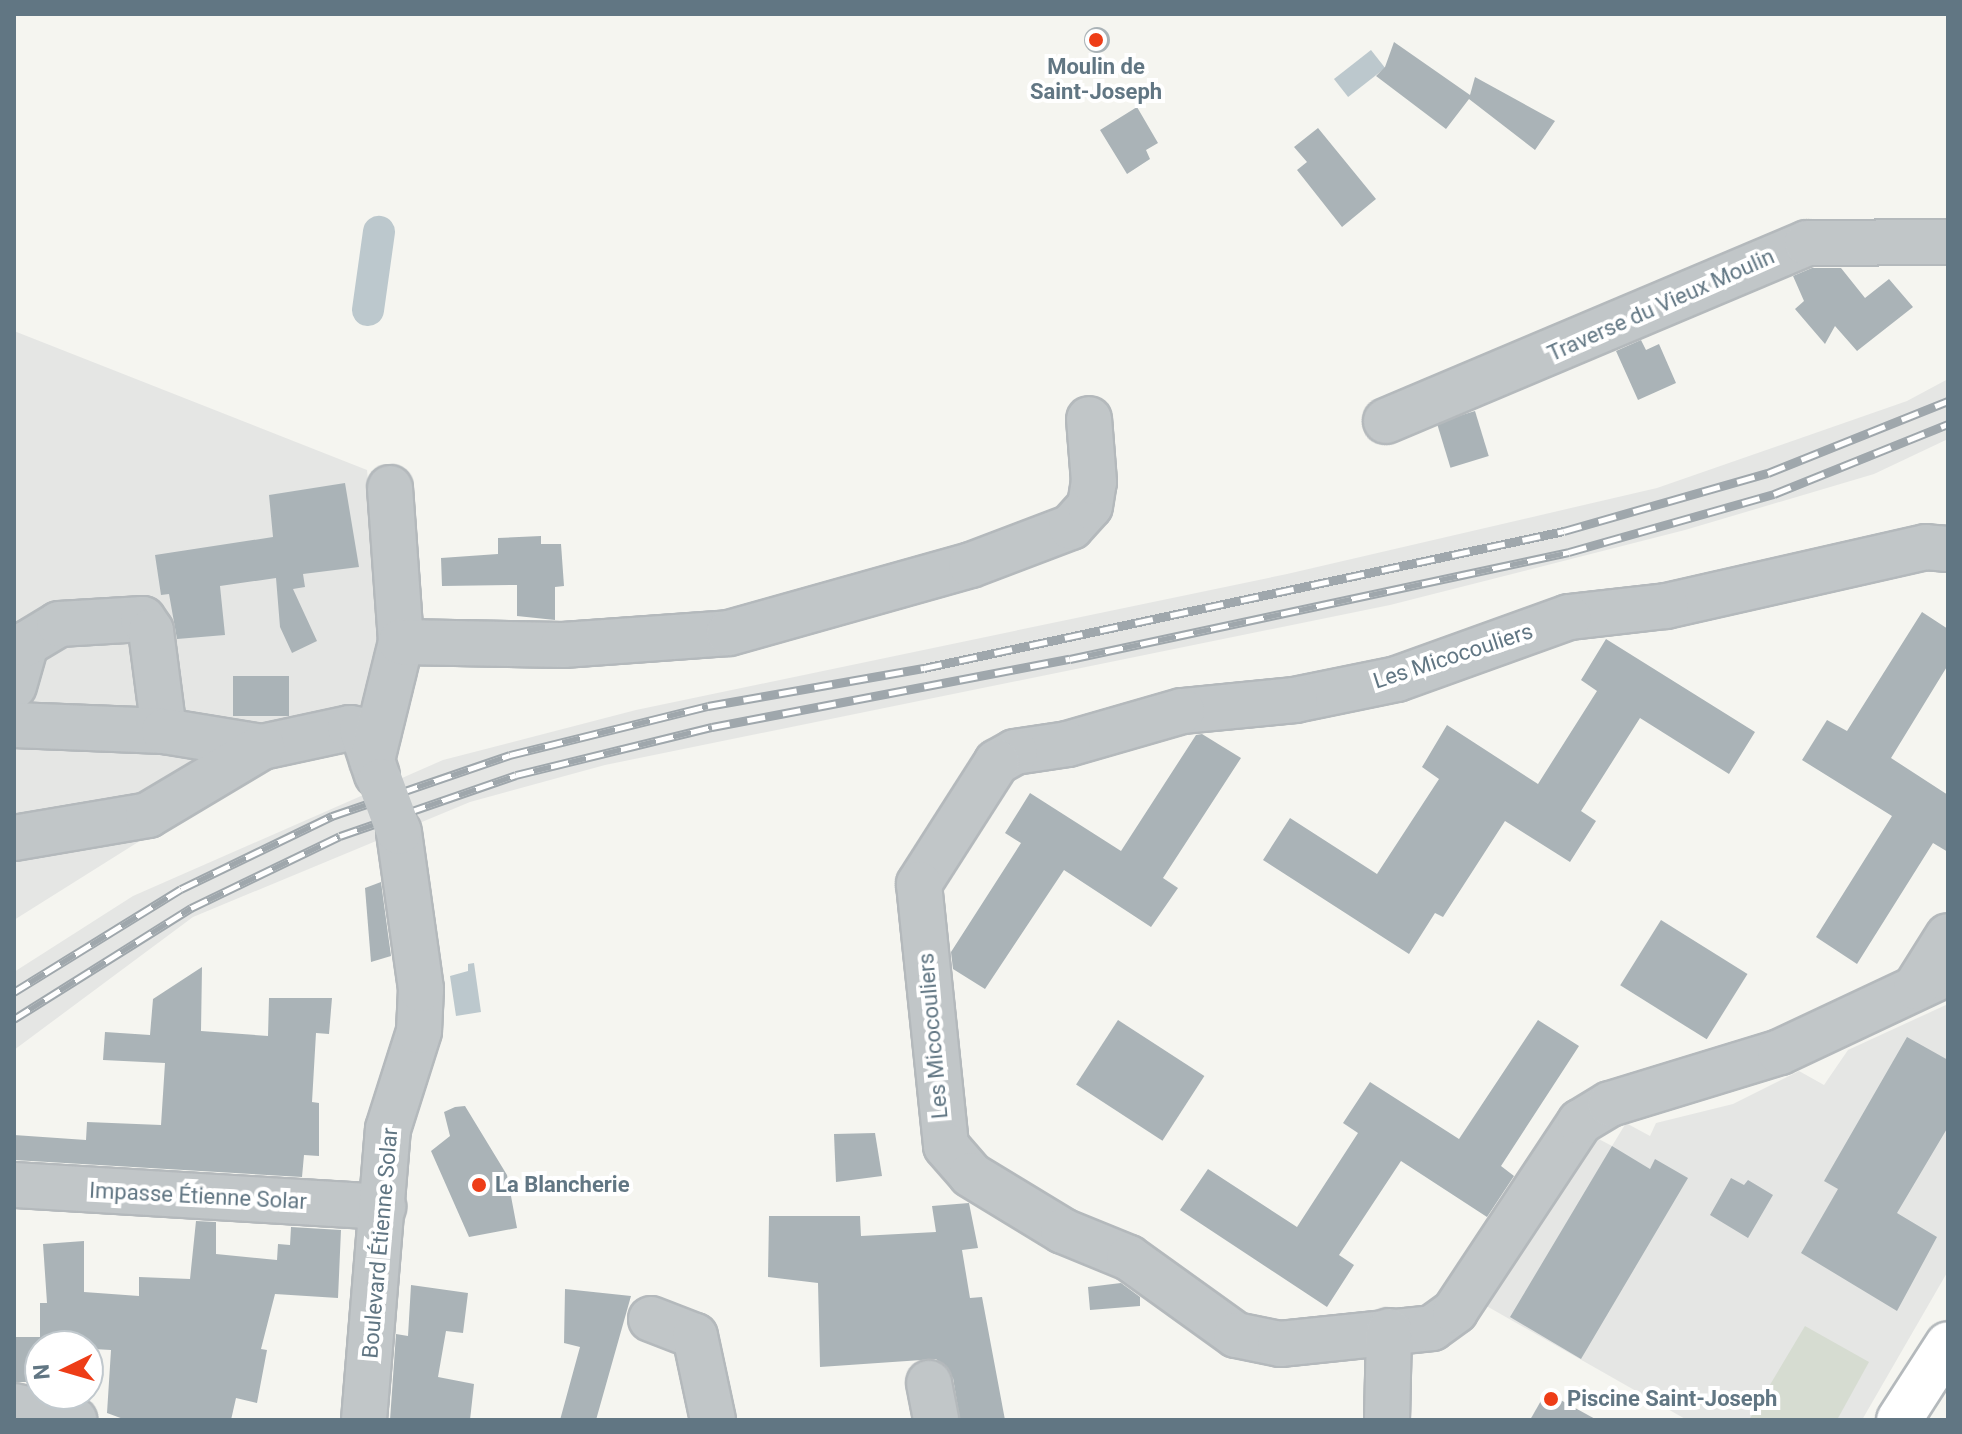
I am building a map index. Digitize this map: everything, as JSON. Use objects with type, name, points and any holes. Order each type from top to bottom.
[{"type":"main road","points":[[1899,1420],[1948,1344]]},
{"type":"street","name":"Traverse du Vieux Moulin","points":[[1386,421],[1807,243],[1946,242]]},
{"type":"street","points":[[401,642],[563,645],[729,633],[971,565],[1071,527],[1090,506],[1094,482],[1089,419]]},
{"type":"street","points":[[376,771],[401,642],[390,488]]},
{"type":"street","name":"Les Micocouliers","points":[[1948,549],[1926,547],[1772,587],[1666,606],[1569,617],[1397,679],[1295,700],[1182,711],[1068,744],[1015,752],[997,762],[919,884],[946,1146],[971,1175],[1063,1231],[1129,1258],[1236,1335],[1280,1344],[1432,1328],[1455,1311],[1580,1122],[1610,1104],[1780,1052],[1932,980],[1948,936]]},
{"type":"street","points":[[14,686],[26,644],[59,624],[143,619],[151,631],[164,731]]},
{"type":"street","points":[[14,725],[164,731],[262,747]]},
{"type":"street","name":"Boulevard Étienne Solar","points":[[262,747],[350,728],[362,730],[399,832],[421,989],[419,1031],[388,1129],[364,1420]]},
{"type":"street","points":[[14,838],[148,815],[262,747]]},
{"type":"street","name":"Impasse Étienne Solar","points":[[14,1185],[383,1207]]},
{"type":"street","points":[[651,1319],[695,1336],[713,1420]]},
{"type":"street","points":[[1387,1420],[1389,1331]]},
{"type":"street","points":[[14,1406],[74,1420]]},
{"type":"shaded area","points":[[1371,50],[1385,68],[1348,97],[1334,79]]},
{"type":"shaded area","points":[[14,331],[367,470],[382,629],[349,745],[259,766],[14,920]]},
{"type":"shaded area","points":[[1948,379],[1948,439],[1874,474],[1685,530],[1390,605],[605,765],[470,802],[193,917],[14,1050],[14,972],[133,896],[443,760],[636,710],[1287,574],[1657,488],[1907,401]]},
{"type":"shaded area","points":[[474,963],[481,1012],[456,1016],[450,976],[468,971],[468,964]]},
{"type":"shaded area","points":[[1948,1004],[1948,1271],[1862,1420],[1687,1420],[1483,1304],[1593,1136],[1612,1146],[1626,1123],[1650,1136],[1656,1123],[1733,1104],[1799,1071],[1824,1085],[1848,1050]]},
{"type":"shaded area","points":[[1805,1326],[1869,1362],[1837,1420],[1749,1420]]},
{"type":"building","name":"Moulin de Saint-Joseph","points":[[1097,27],[1106,31],[1110,40],[1106,49],[1097,53],[1088,49],[1084,40],[1088,31]]},
{"type":"building","points":[[1394,42],[1470,95],[1475,77],[1555,121],[1535,150],[1469,99],[1446,129],[1376,76],[1385,67]]},
{"type":"building","points":[[1137,107],[1158,143],[1146,150],[1150,159],[1127,174],[1100,130]]},
{"type":"building","points":[[1318,128],[1376,199],[1342,227],[1297,170],[1307,162],[1294,147]]},
{"type":"building","points":[[1812,268],[1841,268],[1865,298],[1889,279],[1913,307],[1857,351],[1835,326],[1825,344],[1795,309],[1804,301],[1793,276]]},
{"type":"building","points":[[1641,340],[1646,350],[1659,344],[1676,383],[1638,400],[1616,351]]},
{"type":"building","points":[[1475,411],[1489,456],[1450,468],[1437,423]]},
{"type":"building","points":[[345,483],[359,567],[303,574],[305,587],[293,589],[317,641],[292,653],[280,627],[276,578],[220,586],[225,635],[177,639],[169,594],[161,595],[155,555],[273,537],[269,495]]},
{"type":"building","points":[[541,536],[541,544],[561,544],[564,586],[555,587],[555,620],[517,616],[517,585],[442,586],[441,558],[498,554],[498,538]]},
{"type":"building","points":[[1922,612],[1948,629],[1948,665],[1891,758],[1948,795],[1948,852],[1933,843],[1857,964],[1816,937],[1892,816],[1802,760],[1827,720],[1847,731]]},
{"type":"building","points":[[1606,639],[1755,732],[1729,774],[1640,718],[1581,811],[1596,821],[1570,862],[1505,821],[1443,917],[1435,913],[1409,954],[1263,860],[1290,818],[1377,874],[1439,779],[1422,767],[1447,725],[1538,784],[1597,691],[1581,680]]},
{"type":"building","points":[[233,676],[289,676],[289,716],[233,716]]},
{"type":"building","points":[[1202,734],[1241,758],[1163,878],[1178,888],[1151,927],[1064,870],[985,989],[953,969],[951,952],[1021,843],[1005,833],[1030,793],[1121,851],[1196,735]]},
{"type":"building","points":[[381,882],[391,956],[371,962],[365,888]]},
{"type":"building","points":[[1661,920],[1748,974],[1707,1039],[1620,985]]},
{"type":"building","points":[[202,967],[201,1031],[268,1036],[269,998],[332,998],[329,1034],[316,1033],[312,1102],[319,1103],[319,1156],[304,1155],[302,1177],[14,1160],[14,1135],[86,1140],[87,1122],[161,1125],[165,1063],[103,1060],[105,1032],[150,1035],[153,999]]},
{"type":"building","points":[[1118,1020],[1204,1076],[1162,1141],[1076,1085]]},
{"type":"building","points":[[1538,1020],[1579,1046],[1501,1166],[1514,1176],[1487,1217],[1401,1161],[1339,1255],[1354,1265],[1327,1307],[1180,1210],[1208,1169],[1297,1227],[1358,1133],[1343,1123],[1370,1082],[1459,1139]]},
{"type":"building","points":[[1907,1037],[1948,1060],[1948,1127],[1897,1213],[1937,1237],[1897,1311],[1801,1253],[1838,1189],[1824,1181]]},
{"type":"building","name":"La Blancherie","points":[[465,1106],[507,1175],[517,1228],[469,1237],[431,1151],[450,1136],[444,1112]]},
{"type":"building","points":[[875,1133],[882,1176],[836,1182],[834,1134]]},
{"type":"building","points":[[1612,1146],[1650,1169],[1655,1159],[1688,1178],[1581,1359],[1510,1317]]},
{"type":"building","points":[[1731,1178],[1744,1185],[1748,1180],[1773,1195],[1748,1238],[1710,1215]]},
{"type":"building","points":[[969,1203],[978,1248],[962,1250],[970,1298],[982,1297],[1005,1420],[960,1420],[953,1378],[936,1359],[820,1367],[818,1283],[768,1277],[769,1216],[860,1216],[861,1236],[936,1232],[932,1206]]},
{"type":"building","points":[[196,1221],[216,1222],[216,1254],[277,1260],[278,1244],[290,1245],[291,1227],[341,1230],[338,1298],[275,1294],[261,1349],[267,1350],[257,1403],[236,1398],[231,1420],[126,1420],[107,1413],[111,1350],[104,1350],[104,1330],[40,1330],[40,1303],[47,1303],[43,1244],[84,1241],[84,1292],[139,1296],[139,1277],[190,1279]]},
{"type":"building","points":[[1121,1283],[1140,1297],[1140,1306],[1090,1310],[1088,1287]]},
{"type":"building","points":[[411,1285],[468,1293],[463,1333],[446,1331],[438,1377],[474,1384],[470,1420],[390,1420],[396,1334],[408,1336]]},
{"type":"building","points":[[565,1289],[631,1296],[596,1420],[560,1420],[580,1347],[564,1343]]},
{"type":"building","points":[[14,1337],[24,1337],[24,1382],[14,1382]]},
{"type":"building","name":"Piscine Saint-Joseph","points":[[1546,1392],[1597,1420],[1530,1420]]},
{"type":"waterway","points":[[368,310],[379,232]]},
{"type":"railway","points":[[14,992],[181,889],[332,816],[510,755],[708,706],[924,668],[1564,531],[1768,473],[1948,401]]},
{"type":"railway","points":[[14,1019],[191,908],[340,836],[516,775],[712,727],[1070,659],[1569,552],[1774,494],[1948,424]]},
{"type":"place","name":"Moulin de Saint-Joseph","points":[[1096,40]]},
{"type":"place","name":"La Blancherie","points":[[479,1185]]},
{"type":"place","name":"Piscine Saint-Joseph","points":[[1551,1399]]}]
